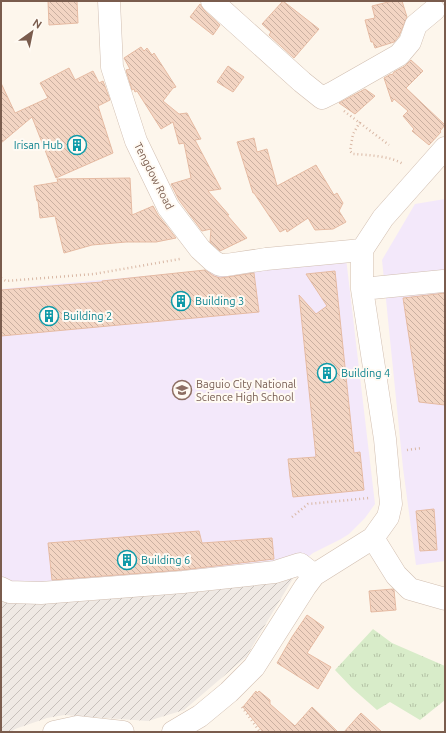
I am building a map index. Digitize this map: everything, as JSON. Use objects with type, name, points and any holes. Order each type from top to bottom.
[{"type":"street","name":"Tengdow Road","points":[[110,1],[112,67],[130,125],[142,156],[168,207],[204,253],[220,265],[226,265],[266,259],[362,250]]},
{"type":"street","points":[[212,1],[302,82],[322,98],[399,55],[410,42],[416,25],[434,10]]},
{"type":"street","points":[[173,732],[200,716],[229,692],[254,667],[314,575],[373,538],[388,517],[391,504],[384,438],[362,289],[362,250],[383,218],[445,148]]},
{"type":"street","points":[[362,289],[444,281]]},
{"type":"street","points":[[373,538],[396,575],[410,589],[445,599]]},
{"type":"street","points":[[1,588],[9,592],[41,594],[183,582],[275,572],[300,564],[314,575]]},
{"type":"street","points":[[54,732],[77,728],[123,732]]},
{"type":"path","points":[[342,109],[389,145]]},
{"type":"path","points":[[360,122],[353,134],[350,151],[353,154],[374,155],[400,162],[406,166]]},
{"type":"path","points":[[1,278],[6,281],[48,279],[94,274],[181,259]]},
{"type":"path","points":[[405,450],[422,448]]},
{"type":"path","points":[[292,517],[308,504],[375,498]]},
{"type":"path","points":[[229,692],[260,732]]},
{"type":"shaded area","points":[[445,199],[445,561],[416,565],[403,468],[382,260],[415,204]]},
{"type":"shaded area","name":"Baguio City National Science High School","points":[[346,258],[375,504],[365,518],[349,534],[313,553],[303,561],[54,592],[1,582],[1,289]]},
{"type":"shaded area","points":[[295,575],[246,657],[184,710],[148,721],[64,715],[47,718],[15,729],[11,732],[1,732],[1,600]]},
{"type":"green space","points":[[373,629],[392,643],[445,666],[445,700],[420,720],[390,702],[377,710],[352,688],[335,670]]},
{"type":"building","points":[[48,1],[77,1],[78,23],[49,25]]},
{"type":"building","points":[[283,1],[319,29],[294,58],[269,35],[271,32],[262,24]]},
{"type":"building","points":[[392,1],[402,1],[407,17],[399,36],[394,42],[375,48],[373,42],[371,42],[365,20],[375,18],[372,6]]},
{"type":"building","points":[[200,4],[204,10],[220,25],[213,35],[190,17]]},
{"type":"building","points":[[141,47],[144,51],[147,48],[152,55],[154,53],[176,87],[173,88],[163,101],[179,114],[187,113],[201,139],[195,140],[221,189],[208,191],[247,238],[220,251],[210,242],[211,229],[202,231],[179,200],[171,184],[191,178],[184,143],[179,144],[173,122],[161,129],[137,91],[135,92],[134,89],[132,90],[126,70],[130,69],[124,58]]},
{"type":"building","points":[[411,60],[423,71],[406,88],[445,125],[440,131],[441,132],[429,145],[412,131],[414,129],[403,116],[408,111],[394,99],[392,102],[384,78],[391,74],[392,75]]},
{"type":"building","points":[[228,66],[244,77],[233,92],[217,82]]},
{"type":"building","points":[[69,68],[75,80],[93,71],[99,83],[103,81],[110,100],[98,106],[113,153],[56,178],[32,117],[1,143],[1,83],[15,113],[48,98],[40,83]]},
{"type":"building","points":[[365,89],[375,96],[355,114],[339,103]]},
{"type":"building","points":[[254,138],[257,152],[267,149],[277,186],[316,165],[334,195],[337,193],[343,203],[339,211],[346,222],[333,229],[315,230],[308,218],[287,232],[286,229],[280,232],[253,193],[237,142]]},
{"type":"building","points":[[130,178],[132,215],[153,206],[176,238],[156,242],[126,242],[92,245],[64,253],[55,216],[40,218],[34,186],[58,182],[57,179]]},
{"type":"building","points":[[205,270],[220,278],[254,273],[259,312],[1,336],[1,290],[102,282]]},
{"type":"building","name":"Building 4","points":[[335,271],[354,453],[360,452],[364,490],[293,497],[288,459],[316,457],[299,295],[316,314],[327,306],[306,274]]},
{"type":"building","points":[[445,293],[445,405],[419,402],[403,298]]},
{"type":"building","points":[[434,509],[437,550],[420,551],[416,511]]},
{"type":"building","name":"Building 6","points":[[199,531],[202,543],[272,538],[274,559],[182,570],[52,580],[48,543]]},
{"type":"building","points":[[393,589],[396,610],[371,612],[369,591]]},
{"type":"building","points":[[307,615],[324,627],[307,653],[331,667],[318,689],[277,663]]},
{"type":"building","points":[[256,691],[257,693],[259,691],[270,700],[270,704],[295,726],[312,707],[338,732],[263,732],[243,707]]},
{"type":"building","points":[[361,713],[382,732],[344,732]]},
{"type":"place","name":"Irisan Hub","points":[[77,145]]},
{"type":"place","name":"Building 3","points":[[181,301]]},
{"type":"place","name":"Building 2","points":[[49,316]]},
{"type":"place","name":"Building 4","points":[[327,373]]},
{"type":"place","name":"Baguio City National Science High School","points":[[182,390]]},
{"type":"place","name":"Building 6","points":[[127,560]]}]
